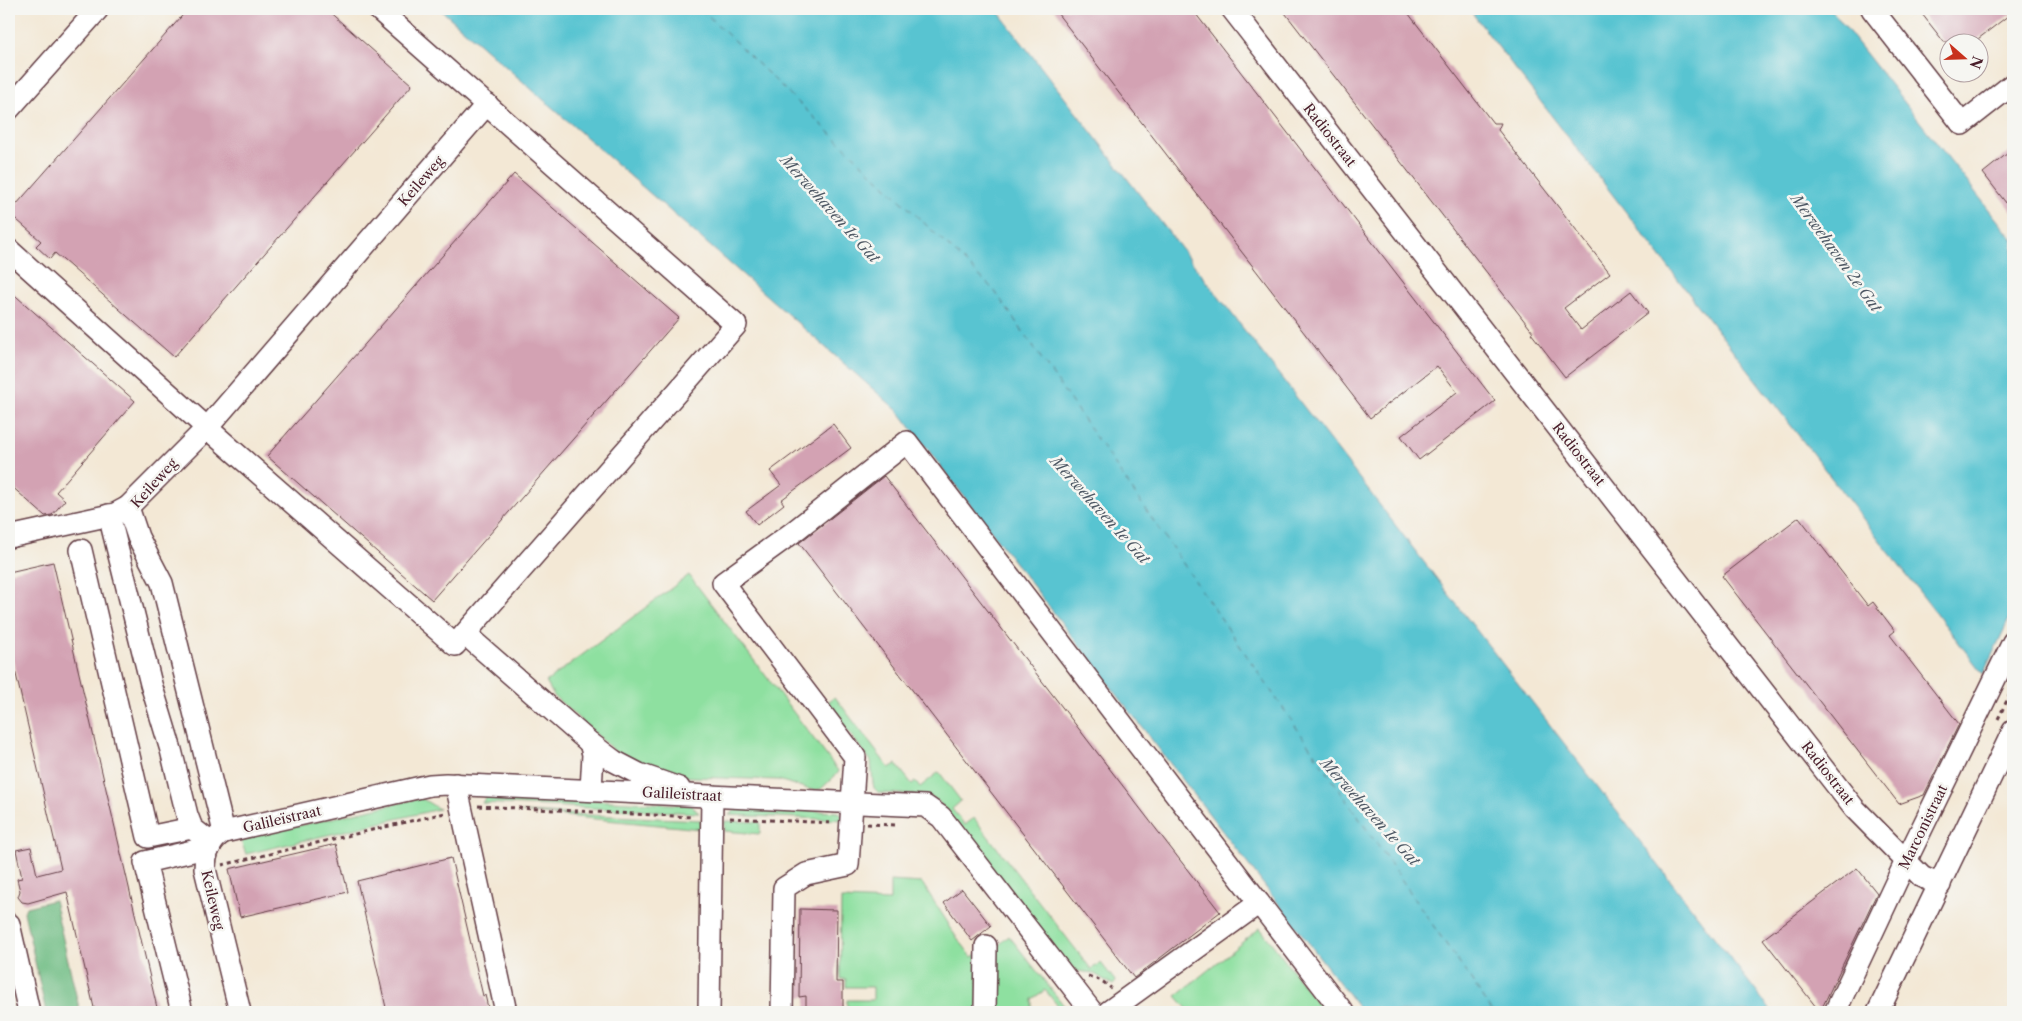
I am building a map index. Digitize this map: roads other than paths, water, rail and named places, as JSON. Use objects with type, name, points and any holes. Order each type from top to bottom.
[{"type":"street","points":[[9,109],[98,9]]},
{"type":"street","points":[[9,250],[207,428],[455,644],[736,325],[378,9]]},
{"type":"street","name":"Radiostraat","points":[[1232,9],[1854,808],[1922,877],[1940,885]]},
{"type":"street","points":[[1872,9],[1962,124],[2013,84]]},
{"type":"street","name":"Keileweg","points":[[240,1012],[205,870],[205,862],[215,841],[162,583],[138,537],[119,511],[207,428],[487,104]]},
{"type":"street","points":[[782,1012],[784,888],[806,874],[848,864],[855,758],[723,583],[792,533],[907,442],[1343,1012]]},
{"type":"street","points":[[9,537],[119,511],[150,684],[171,750],[187,815],[192,828],[215,841]]},
{"type":"street","points":[[81,550],[148,837],[192,828]]},
{"type":"street","points":[[465,634],[612,760],[639,774],[704,795],[709,1012]]},
{"type":"street","name":"Marconistraat","points":[[1835,1012],[2013,642]]},
{"type":"street","points":[[1878,1012],[2013,731]]},
{"type":"street","points":[[590,743],[594,754],[600,790],[615,779],[612,760]]},
{"type":"street","points":[[456,784],[506,1012]]},
{"type":"street","name":"Galileïstraat","points":[[182,1012],[146,862],[215,841],[430,785],[456,784],[704,795],[852,813],[925,806],[937,814],[1092,1012]]},
{"type":"street","points":[[1115,1007],[1259,903]]},
{"type":"street","points":[[9,924],[29,1012]]},
{"type":"street","points":[[985,1012],[986,946]]},
{"type":"water","name":"Merwehaven 1e Gat","points":[[440,9],[996,9],[1772,1012],[1362,1012],[898,411]]},
{"type":"water","name":"Merwehaven 2e Gat","points":[[1469,9],[1831,9],[2013,240],[2013,611],[1983,674]]}]
